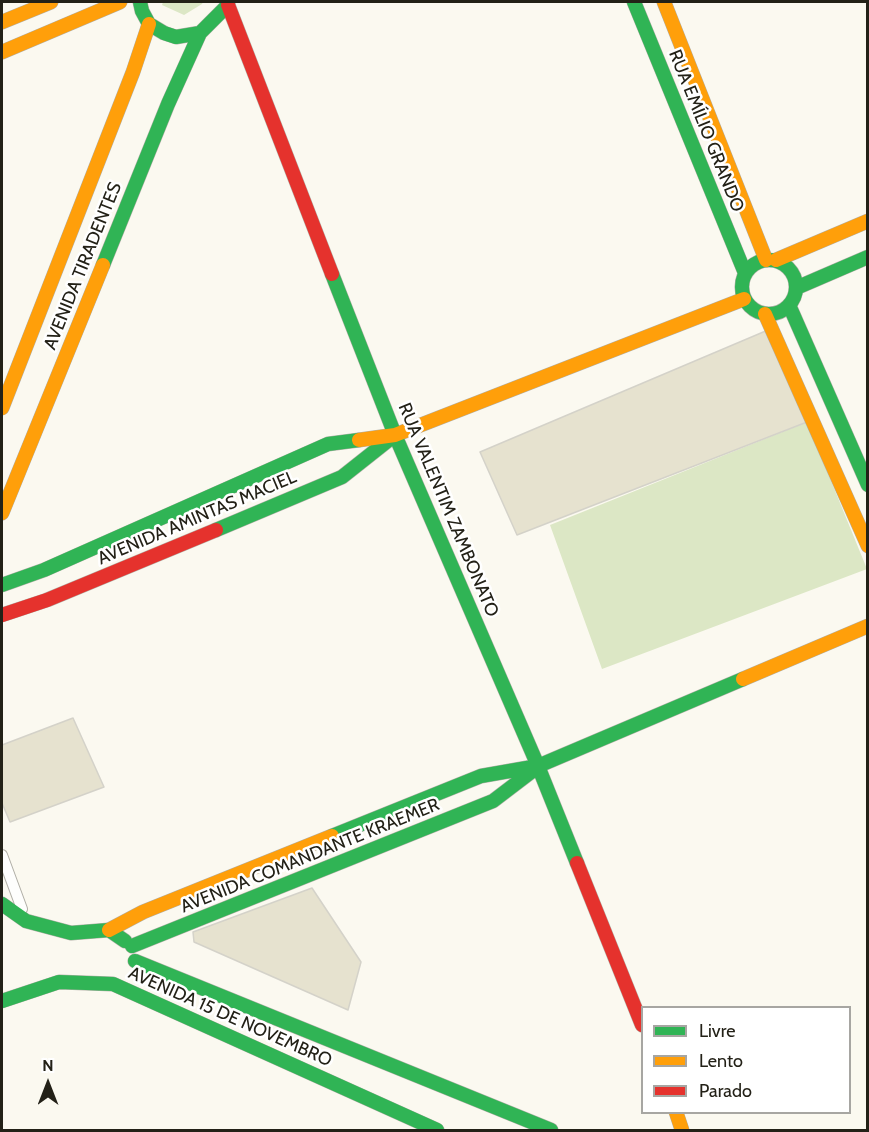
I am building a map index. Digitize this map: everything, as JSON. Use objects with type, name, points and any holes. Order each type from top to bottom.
[{"type":"street","points":[[2,22],[51,2]]},
{"type":"street","points":[[2,52],[120,2]]},
{"type":"street","points":[[140,2],[149,24],[176,37],[200,33]]},
{"type":"street","name":"RUA EMÍLIO GRANDO","points":[[634,2],[744,273]]},
{"type":"street","name":"RUA EMÍLIO GRANDO","points":[[664,2],[771,260]]},
{"type":"street","name":"AVENIDA TIRADENTES","points":[[2,513],[168,104],[200,33],[228,3]]},
{"type":"street","name":"RUA VALENTIM ZAMBONATO","points":[[228,3],[395,435],[538,766],[641,1023]]},
{"type":"street","name":"AVENIDA TIRADENTES","points":[[2,408],[133,72],[149,24]]},
{"type":"street","points":[[771,260],[784,264],[791,271],[796,288],[794,297],[782,311],[765,314],[749,306],[744,299],[741,291],[744,273],[757,262],[771,260],[867,221]]},
{"type":"street","points":[[796,288],[867,257]]},
{"type":"street","name":"AVENIDA AMINTAS MACIEL","points":[[2,585],[44,570],[328,444],[395,435],[744,299]]},
{"type":"street","points":[[789,305],[867,485]]},
{"type":"street","points":[[765,314],[862,519],[867,546]]},
{"type":"street","name":"AVENIDA AMINTAS MACIEL","points":[[2,615],[47,600],[342,477],[395,435]]},
{"type":"street","name":"AVENIDA COMANDANTE KRAEMER","points":[[109,930],[143,912],[482,776],[538,766],[867,626]]},
{"type":"street","name":"AVENIDA COMANDANTE KRAEMER","points":[[132,946],[493,801],[538,766]]},
{"type":"street","points":[[2,904],[26,921],[71,933],[109,930]]},
{"type":"street","name":"AVENIDA 15 DE NOVEMBRO","points":[[109,930],[132,946]]},
{"type":"street","points":[[113,984],[129,974],[135,961],[132,946]]},
{"type":"street","name":"AVENIDA 15 DE NOVEMBRO","points":[[135,961],[550,1131]]},
{"type":"street","name":"AVENIDA 15 DE NOVEMBRO","points":[[2,1001],[59,982],[113,984],[437,1131]]},
{"type":"street","points":[[676,1114],[682,1131]]},
{"type":"street","points":[[518,1116],[526,1131]]},
{"type":"lane","points":[[2,855],[26,921]]},
{"type":"green space","points":[[163,2],[203,2],[184,15],[162,5]]},
{"type":"green space","points":[[807,422],[867,569],[602,669],[550,525]]},
{"type":"building","points":[[768,330],[807,422],[517,535],[480,452]]},
{"type":"building","points":[[73,718],[104,787],[10,822],[2,803],[2,745]]},
{"type":"building","points":[[312,888],[361,962],[348,1010],[194,942],[193,932]]},
{"type":"traffic: fast","points":[[140,2],[149,24],[164,33],[176,37],[200,33]]},
{"type":"traffic: fast","points":[[103,265],[168,104],[200,33],[228,5],[228,2]]},
{"type":"traffic: fast","points":[[634,2],[745,273]]},
{"type":"traffic: fast","points":[[796,288],[868,257]]},
{"type":"traffic: fast","points":[[764,260],[774,260],[784,264],[792,272],[796,287],[792,302],[784,310],[774,314],[764,314],[754,310],[746,302],[742,292],[742,282],[746,272],[754,264],[764,260]]},
{"type":"traffic: fast","points":[[332,274],[395,435],[538,766],[577,863]]},
{"type":"traffic: fast","points":[[789,305],[868,485]]},
{"type":"traffic: fast","points":[[216,530],[342,477],[395,435]]},
{"type":"traffic: fast","points":[[2,585],[44,570],[328,444],[359,440]]},
{"type":"traffic: fast","points":[[332,836],[481,776],[538,766],[743,679]]},
{"type":"traffic: fast","points":[[132,946],[493,801],[535,769]]},
{"type":"traffic: fast","points":[[2,904],[26,921],[71,933],[109,930],[125,941]]},
{"type":"traffic: fast","points":[[135,961],[551,1130]]},
{"type":"traffic: fast","points":[[2,1001],[59,982],[113,984],[437,1130]]},
{"type":"traffic: slow","points":[[2,22],[51,2]]},
{"type":"traffic: slow","points":[[2,52],[120,2]]},
{"type":"traffic: slow","points":[[664,2],[766,260]]},
{"type":"traffic: slow","points":[[2,408],[133,72],[149,24]]},
{"type":"traffic: slow","points":[[776,260],[868,221]]},
{"type":"traffic: slow","points":[[2,513],[103,265]]},
{"type":"traffic: slow","points":[[359,440],[395,435],[744,299]]},
{"type":"traffic: slow","points":[[765,314],[868,546]]},
{"type":"traffic: slow","points":[[743,679],[868,626]]},
{"type":"traffic: slow","points":[[109,930],[143,912],[332,836]]},
{"type":"traffic: slow","points":[[677,1114],[682,1130]]},
{"type":"traffic: jam","points":[[228,5],[332,274]]},
{"type":"traffic: jam","points":[[2,615],[47,600],[216,530]]},
{"type":"traffic: jam","points":[[577,863],[641,1023]]}]
